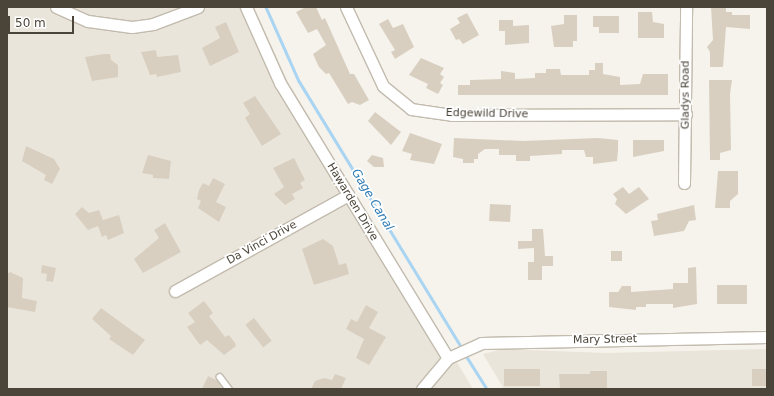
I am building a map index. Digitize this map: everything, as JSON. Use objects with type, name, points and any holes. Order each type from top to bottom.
[{"type":"street","points":[[56,7],[88,21],[132,27],[153,24],[198,7]]},
{"type":"street","name":"Hawarden Drive","points":[[246,7],[280,83],[348,196],[452,356]]},
{"type":"street","name":"Edgewild Drive","points":[[346,7],[383,86],[411,109],[452,115],[686,114]]},
{"type":"street","name":"Gladys Road","points":[[684,183],[686,114],[686,7]]},
{"type":"street","name":"Da Vinci Drive","points":[[175,291],[348,196]]},
{"type":"street","name":"Mary Street","points":[[452,356],[470,346],[493,341],[767,337]]},
{"type":"street","points":[[422,389],[452,356]]},
{"type":"lane","points":[[220,377],[228,389]]},
{"type":"shaded area","points":[[7,7],[254,7],[288,82],[473,389],[7,389]]},
{"type":"shaded area","points":[[503,349],[606,353],[767,349],[767,389],[504,389],[483,354]]},
{"type":"building","points":[[306,7],[316,7],[322,20],[325,18],[350,74],[354,74],[369,100],[360,105],[352,102],[348,104],[329,73],[326,74],[319,67],[313,54],[326,45],[317,29],[308,33],[296,12]]},
{"type":"building","points":[[711,7],[726,7],[726,12],[732,12],[732,15],[750,15],[750,29],[726,27],[723,67],[710,67],[710,52],[707,47],[713,40]]},
{"type":"building","points":[[638,12],[652,12],[653,22],[664,24],[664,38],[638,38]]},
{"type":"building","points":[[467,13],[479,35],[463,44],[459,39],[456,40],[450,29],[460,23],[457,18]]},
{"type":"building","points":[[564,15],[577,15],[577,41],[573,41],[573,47],[554,47],[551,26],[564,24]]},
{"type":"building","points":[[593,16],[619,16],[619,33],[599,33],[599,27],[593,27]]},
{"type":"building","points":[[388,19],[393,28],[403,24],[414,47],[395,59],[391,52],[395,50],[379,24]]},
{"type":"building","points":[[499,20],[513,20],[513,26],[529,25],[529,43],[505,45],[505,31],[499,31]]},
{"type":"building","points":[[226,22],[239,52],[210,66],[202,48],[220,38],[215,27]]},
{"type":"building","points":[[156,50],[157,57],[178,55],[181,72],[157,77],[156,74],[150,75],[141,52]]},
{"type":"building","points":[[110,54],[111,60],[118,65],[118,77],[92,81],[85,57]]},
{"type":"building","points":[[421,58],[444,68],[440,74],[444,77],[440,83],[443,85],[438,94],[426,88],[428,84],[409,75]]},
{"type":"building","points":[[595,63],[603,63],[603,74],[620,77],[620,85],[640,84],[643,74],[668,74],[668,95],[458,95],[458,85],[470,85],[470,80],[501,79],[501,71],[515,73],[515,79],[535,78],[535,73],[546,73],[546,69],[560,69],[561,75],[589,75],[589,70],[595,70]]},
{"type":"building","points":[[709,80],[732,80],[730,94],[731,150],[720,153],[720,160],[710,160]]},
{"type":"building","points":[[255,96],[281,134],[262,146],[245,118],[250,114],[243,103]]},
{"type":"building","points":[[375,112],[401,132],[391,145],[368,121]]},
{"type":"building","points":[[410,133],[442,144],[434,164],[410,160],[412,154],[402,151]]},
{"type":"building","points":[[454,138],[523,141],[598,138],[618,140],[617,161],[593,164],[593,157],[586,157],[584,150],[562,150],[562,154],[530,156],[530,161],[516,161],[516,155],[499,155],[499,149],[485,149],[478,154],[478,159],[474,159],[474,163],[463,163],[463,159],[453,157]]},
{"type":"building","points":[[633,140],[664,140],[664,151],[633,157]]},
{"type":"building","points":[[26,146],[54,159],[60,169],[52,184],[44,180],[46,175],[22,161]]},
{"type":"building","points":[[148,155],[171,161],[169,179],[153,178],[153,175],[142,173]]},
{"type":"building","points":[[372,155],[383,158],[384,167],[374,167],[367,161]]},
{"type":"building","points":[[294,158],[305,180],[300,183],[303,188],[292,194],[295,199],[285,205],[274,194],[284,187],[273,168]]},
{"type":"building","points":[[718,171],[738,171],[738,194],[730,201],[730,208],[715,208]]},
{"type":"building","points":[[213,178],[225,184],[216,202],[226,207],[219,222],[198,208],[201,201],[197,199],[199,190],[203,183],[209,186]]},
{"type":"building","points":[[623,187],[629,194],[639,187],[649,199],[626,214],[615,204],[617,199],[613,194]]},
{"type":"building","points":[[490,204],[511,205],[510,222],[489,221]]},
{"type":"building","points":[[694,205],[696,220],[689,221],[684,231],[654,236],[651,221],[658,220],[657,214]]},
{"type":"building","points":[[82,207],[89,213],[99,210],[103,220],[119,215],[124,233],[108,240],[106,235],[102,237],[98,226],[88,230],[75,214]]},
{"type":"building","points":[[165,223],[181,252],[143,273],[134,259],[159,238],[154,230]]},
{"type":"building","points":[[532,229],[543,229],[545,256],[553,256],[553,266],[542,266],[542,280],[528,280],[528,262],[534,262],[534,248],[518,249],[518,241],[532,241]]},
{"type":"building","points":[[323,239],[333,246],[339,265],[346,263],[349,274],[314,285],[302,249]]},
{"type":"building","points":[[611,251],[622,251],[622,261],[611,261]]},
{"type":"building","points":[[42,265],[56,268],[53,282],[46,281],[47,274],[41,273]]},
{"type":"building","points":[[696,267],[697,304],[673,308],[673,304],[646,304],[646,307],[636,307],[636,310],[609,307],[609,292],[618,292],[622,286],[631,286],[631,292],[673,289],[673,283],[688,283],[688,268]]},
{"type":"building","points":[[10,272],[23,278],[22,298],[37,301],[35,312],[7,307],[7,274]]},
{"type":"building","points":[[717,285],[747,285],[747,304],[717,304]]},
{"type":"building","points":[[204,301],[213,313],[209,316],[225,337],[229,335],[235,343],[236,346],[224,355],[207,340],[200,345],[187,327],[195,322],[188,313]]},
{"type":"building","points":[[366,305],[378,312],[369,328],[386,337],[369,365],[356,358],[364,339],[346,329],[351,319],[357,322]]},
{"type":"building","points":[[101,308],[145,340],[133,355],[109,339],[111,336],[92,319]]},
{"type":"building","points":[[254,318],[272,341],[263,348],[245,325]]},
{"type":"building","points":[[504,369],[540,369],[540,386],[504,386]]},
{"type":"building","points":[[752,369],[767,369],[767,386],[752,386]]},
{"type":"building","points":[[590,371],[607,371],[607,389],[560,389],[559,374],[590,374]]},
{"type":"building","points":[[335,374],[346,378],[341,389],[311,389],[315,381],[324,378],[332,380]]},
{"type":"building","points":[[208,376],[218,381],[222,389],[202,389]]},
{"type":"waterway","name":"Gage Canal","points":[[266,7],[299,81],[462,348]]},
{"type":"waterway","name":"Gage Canal","points":[[465,354],[487,389]]}]
